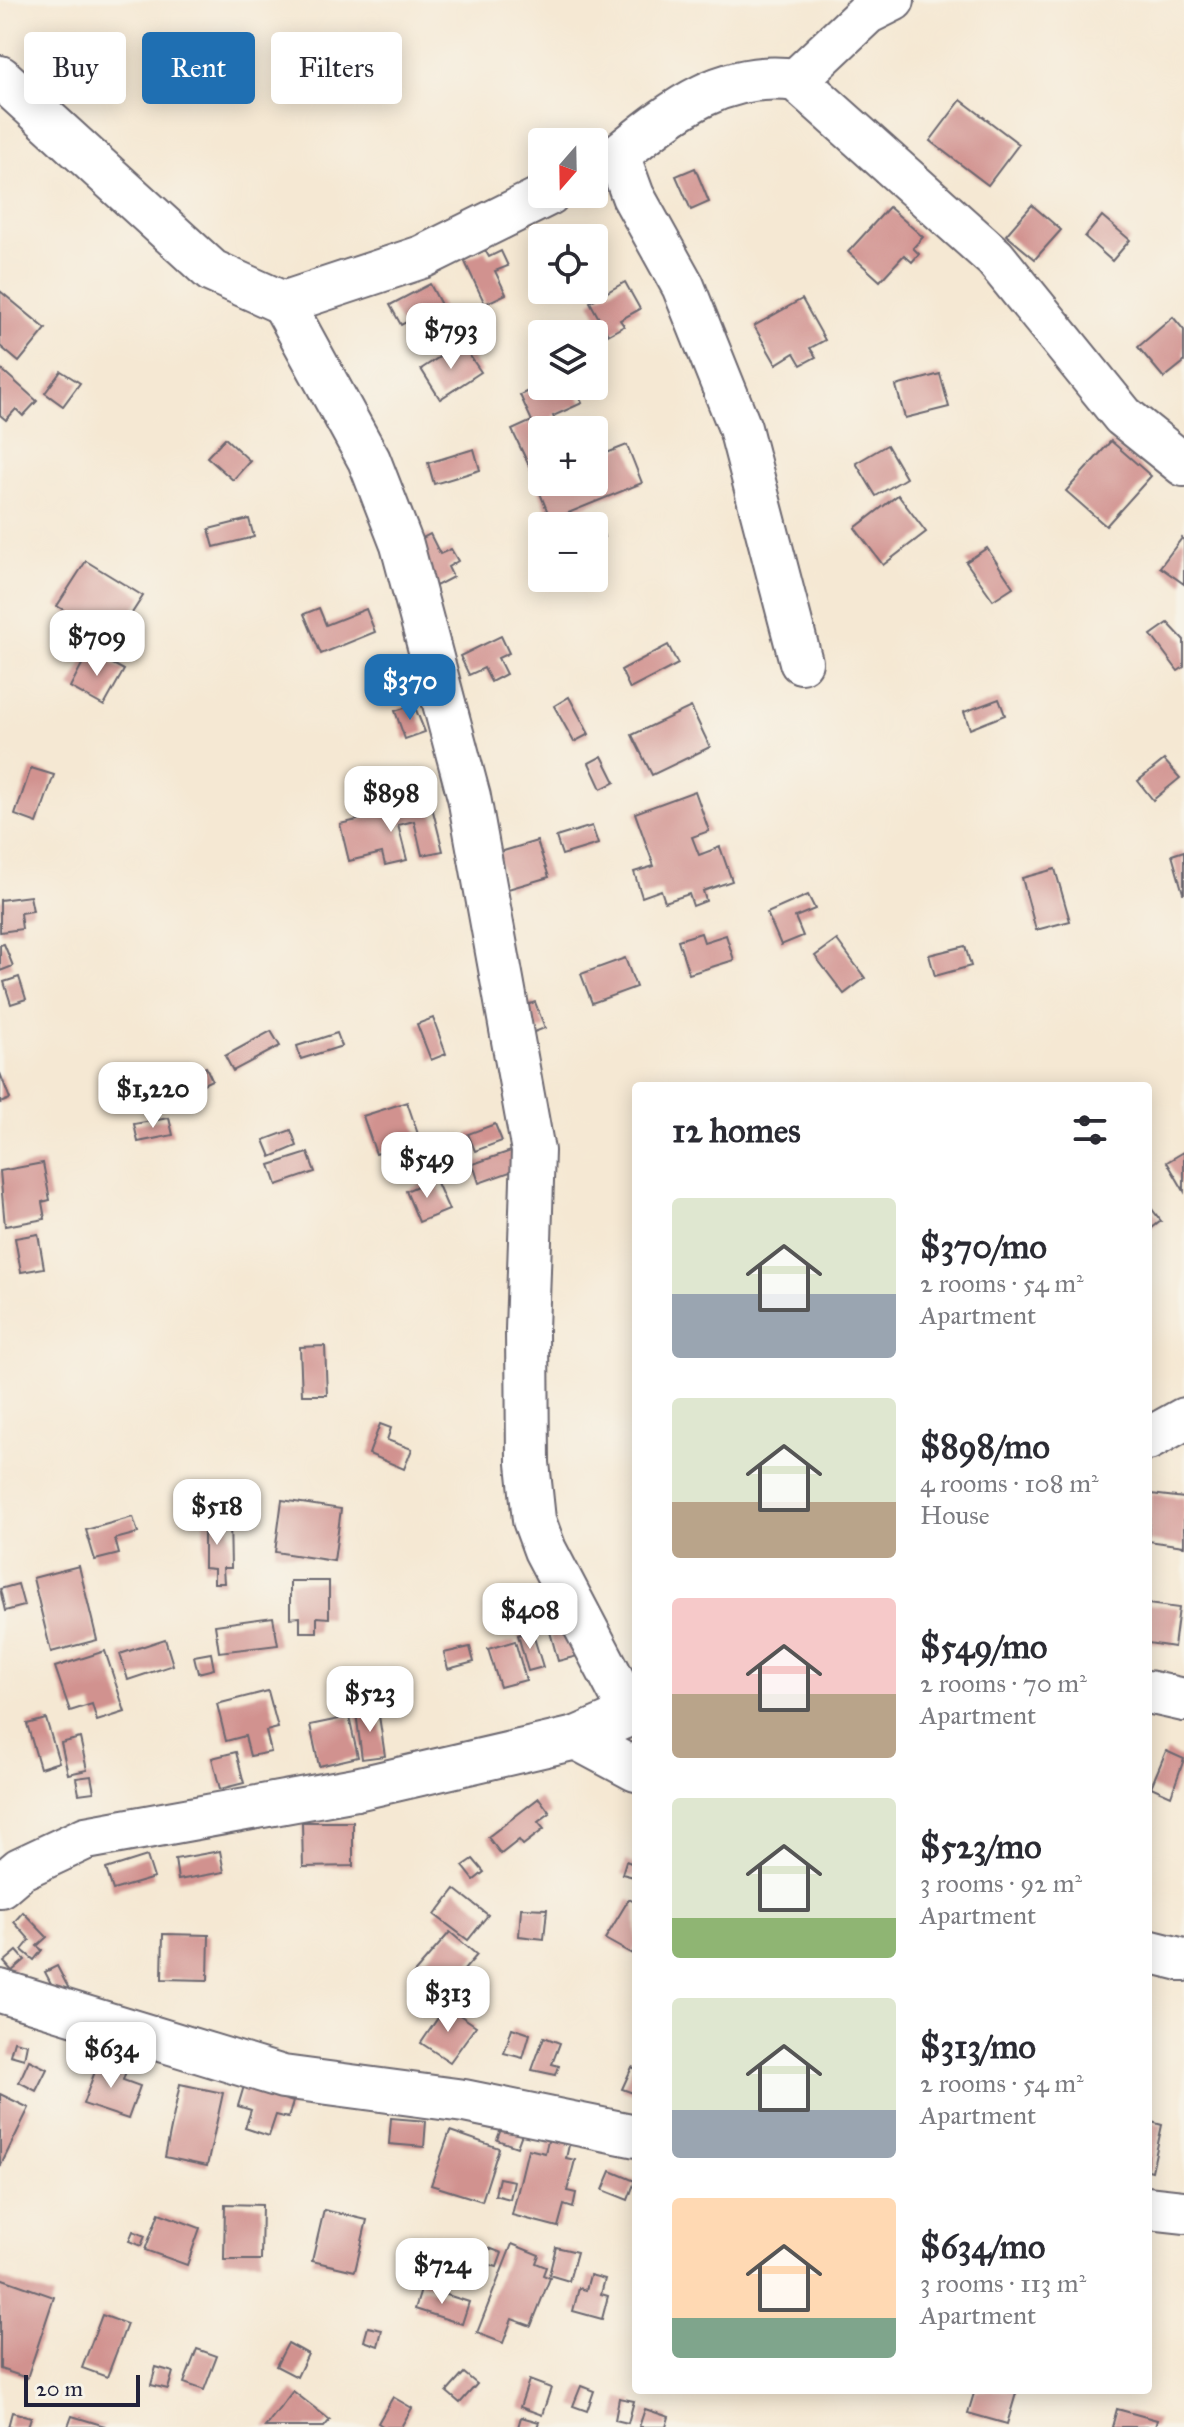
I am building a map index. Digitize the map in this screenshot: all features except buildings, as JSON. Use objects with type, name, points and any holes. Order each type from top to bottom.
[{"type":"street","points":[[796,80],[867,13],[893,0]]},
{"type":"street","points":[[608,162],[694,97],[770,76],[796,80],[995,258],[1123,416],[1184,465]]},
{"type":"street","points":[[0,77],[212,271],[283,303],[369,460],[402,545],[469,797],[533,1151],[527,1345],[528,1463],[534,1520],[545,1550],[632,1709]]},
{"type":"street","points":[[608,165],[633,196],[683,286],[740,428],[801,662]]},
{"type":"street","points":[[283,303],[422,257],[528,204]]},
{"type":"street","points":[[1152,1693],[1184,1700]]},
{"type":"street","points":[[0,1886],[20,1869],[86,1838],[356,1789],[576,1738],[632,1714]]},
{"type":"street","points":[[576,1738],[632,1768]]},
{"type":"street","points":[[1152,1952],[1184,1960]]},
{"type":"street","points":[[0,1991],[283,2077],[464,2101],[632,2135]]},
{"type":"street","points":[[1152,2208],[1184,2212]]}]
